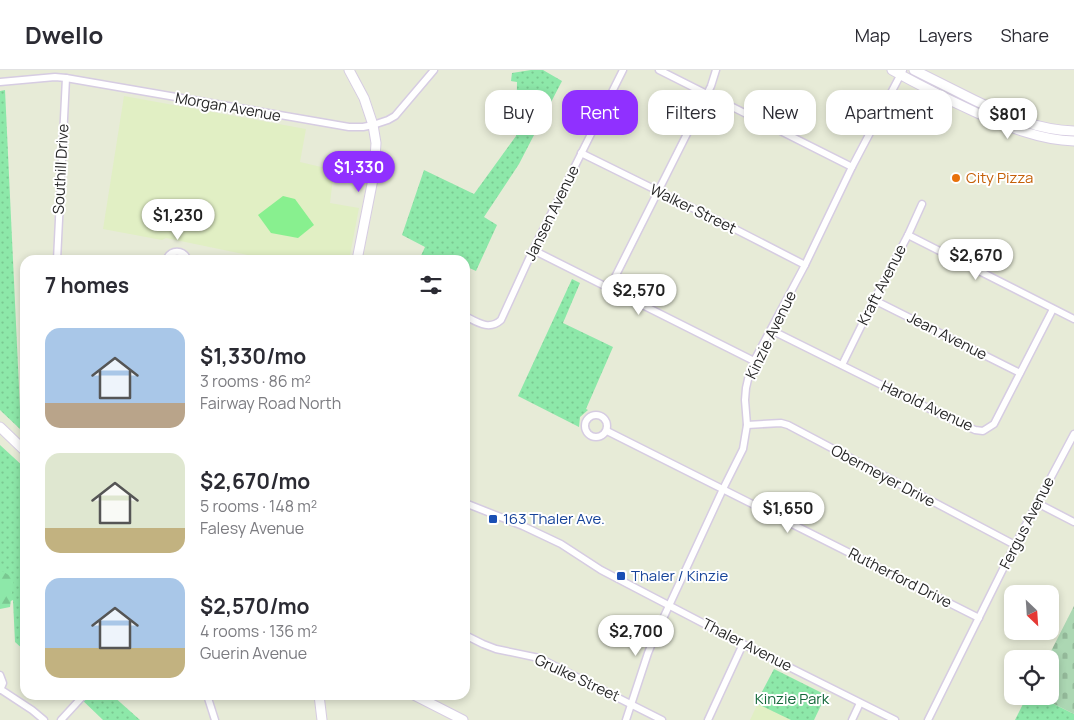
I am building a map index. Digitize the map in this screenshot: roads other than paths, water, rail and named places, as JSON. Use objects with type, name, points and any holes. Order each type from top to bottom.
[{"type":"main road","points":[[349,70],[364,98],[373,125],[376,143],[374,174],[358,255]]},
{"type":"main road","points":[[914,70],[1020,121],[1049,128],[1074,131]]},
{"type":"main road","points":[[899,72],[953,101],[1011,128],[1039,136],[1074,141]]},
{"type":"main road","points":[[0,428],[20,446]]},
{"type":"main road","points":[[320,700],[322,720]]},
{"type":"main road","points":[[424,700],[463,720]]},
{"type":"street","name":"Morgan Avenue","points":[[0,82],[55,77],[66,78],[349,127],[363,127],[388,120],[395,116],[434,70]]},
{"type":"street","name":"Jansen Avenue","points":[[470,318],[490,325],[496,325],[501,320],[623,70]]},
{"type":"street","points":[[659,70],[698,90]]},
{"type":"street","points":[[708,90],[716,70]]},
{"type":"street","name":"Kinzie Avenue","points":[[626,720],[648,653],[746,439],[746,388],[754,361],[805,265],[899,72]]},
{"type":"street","name":"Southill Drive","points":[[58,255],[66,78]]},
{"type":"street","points":[[734,108],[852,167]]},
{"type":"street","points":[[608,289],[686,135]]},
{"type":"street","name":"Walker Street","points":[[581,153],[805,265]]},
{"type":"street","name":"Kraft Avenue","points":[[842,365],[922,204]]},
{"type":"street","points":[[908,235],[1074,319]]},
{"type":"street","points":[[534,250],[754,361]]},
{"type":"street","points":[[169,255],[176,251],[185,255]]},
{"type":"street","name":"Jean Avenue","points":[[874,300],[1020,373]]},
{"type":"street","name":"Harold Avenue","points":[[771,330],[942,415],[975,430],[983,431],[994,424],[1053,309]]},
{"type":"street","name":"Obermeyer Drive","points":[[747,425],[781,423],[788,425],[1016,545]]},
{"type":"street","name":"Rutherford Drive","points":[[607,431],[978,618]]},
{"type":"street","name":"Fergus Avenue","points":[[928,720],[978,618],[1074,434]]},
{"type":"street","points":[[1037,503],[1074,522]]},
{"type":"street","name":"Thaler Avenue","points":[[470,505],[523,526],[561,544],[601,570],[895,720]]},
{"type":"street","name":"Grulke Street","points":[[470,638],[496,649],[539,658],[662,720]]},
{"type":"street","points":[[708,720],[743,644]]},
{"type":"street","points":[[0,675],[3,683],[0,690],[32,710],[44,720]]},
{"type":"street","points":[[61,720],[79,700]]},
{"type":"street","points":[[209,700],[215,720]]},
{"type":"street","points":[[852,720],[860,703]]},
{"type":"place","name":"City Pizza","points":[[956,178]]},
{"type":"place","name":"163 Thaler Ave.","points":[[493,519]]},
{"type":"place","name":"Thaler / Kinzie","points":[[621,576]]},
{"type":"park label","name":"Kinzie Park","points":[[792,699]]}]
